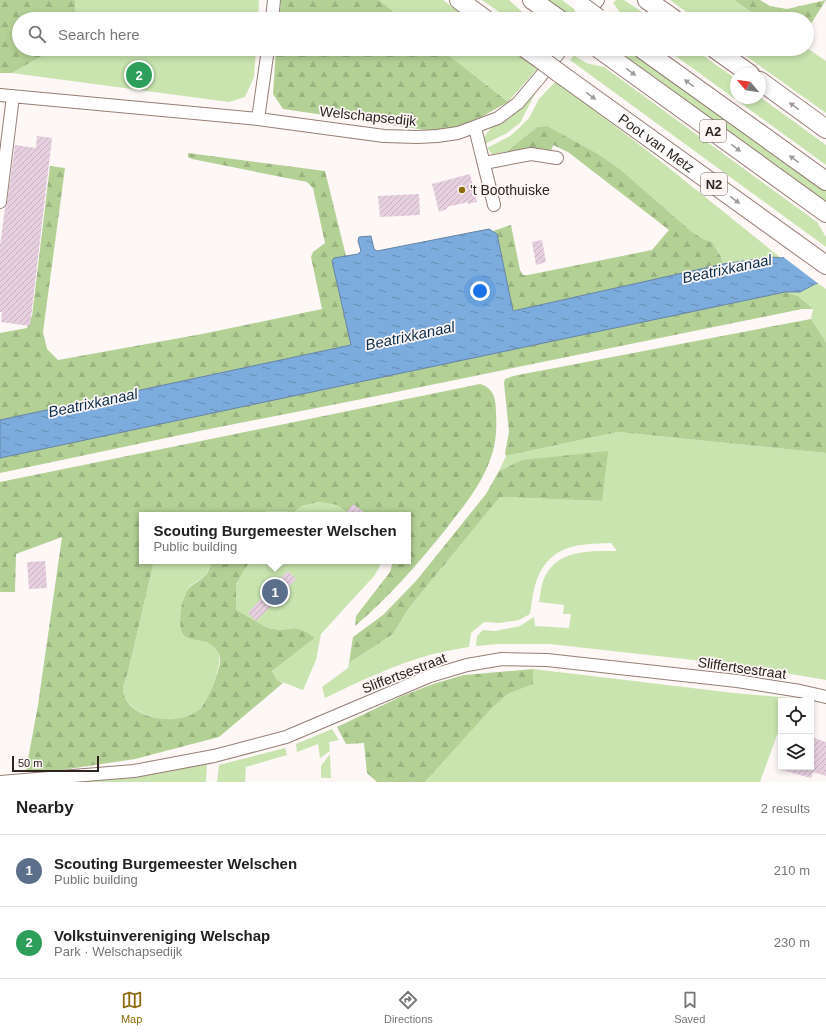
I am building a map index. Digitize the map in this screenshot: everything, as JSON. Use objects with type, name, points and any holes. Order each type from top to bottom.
[{"type":"highway","points":[[459,0],[475,12]]},
{"type":"highway","points":[[532,0],[549,12]]},
{"type":"highway","points":[[647,0],[664,12]]},
{"type":"highway","name":"Poot van Metz","points":[[536,56],[826,265]]},
{"type":"highway","name":"A2","points":[[610,56],[826,213]]},
{"type":"highway","name":"A2","points":[[652,56],[826,181]]},
{"type":"highway","points":[[725,56],[742,68]]},
{"type":"highway","points":[[766,85],[826,129]]},
{"type":"street","points":[[273,12],[274,0]]},
{"type":"street","points":[[258,119],[267,56]]},
{"type":"street","name":"Welschapsedijk","points":[[0,95],[258,119],[390,136],[437,136],[458,133],[475,128],[498,118],[518,103],[556,56]]},
{"type":"street","points":[[0,202],[12,96]]},
{"type":"street","points":[[475,128],[494,205]]},
{"type":"street","points":[[484,163],[531,154],[557,158]]},
{"type":"street","name":"Sliffertsestraat","points":[[0,782],[134,771],[214,756],[286,737],[430,676],[467,665],[502,659],[547,660],[737,681],[800,691],[826,697]]},
{"type":"green space","points":[[0,0],[75,0],[75,12],[12,12],[12,56],[42,56],[12,73],[0,73]]},
{"type":"green space","points":[[75,0],[259,0],[258,12],[75,12]]},
{"type":"green space","points":[[281,0],[379,0],[394,12],[280,12]]},
{"type":"green space","points":[[379,0],[443,0],[459,12],[394,12]]},
{"type":"green space","points":[[482,0],[509,0],[522,12],[499,12]]},
{"type":"green space","points":[[548,0],[562,0],[578,12],[564,12]]},
{"type":"green space","points":[[616,0],[624,0],[642,12],[620,12],[613,3]]},
{"type":"green space","points":[[670,0],[734,0],[751,12],[686,12]]},
{"type":"green space","points":[[734,0],[760,0],[770,6],[787,9],[826,0],[814,19],[814,12],[751,12]]},
{"type":"green space","points":[[814,53],[826,61],[826,113],[766,70],[766,68],[763,68],[746,56],[814,56]]},
{"type":"green space","points":[[42,56],[256,56],[254,77],[245,97],[229,102],[12,73]]},
{"type":"green space","points":[[276,56],[450,56],[508,102],[476,120],[455,127],[432,131],[283,109],[273,94]]},
{"type":"green space","points":[[450,56],[519,56],[537,69],[508,102]]},
{"type":"green space","points":[[573,56],[576,56],[586,63],[604,67],[817,222],[826,237],[826,247],[570,60]]},
{"type":"green space","points":[[624,56],[640,56],[826,191],[826,203]]},
{"type":"green space","points":[[676,56],[704,56],[730,75],[730,95]]},
{"type":"green space","points":[[556,81],[649,152],[781,258],[771,257],[723,264],[721,257],[712,242],[703,239],[692,232],[621,170],[547,126],[537,127],[506,152],[492,154],[487,148],[510,136],[519,128],[529,118],[539,99]]},
{"type":"green space","points":[[538,88],[520,123],[507,133],[485,144],[483,139],[493,126]]},
{"type":"green space","points":[[766,101],[826,145],[826,165],[742,104],[766,104]]},
{"type":"green space","points":[[547,126],[596,153],[621,170],[692,232],[703,239],[712,242],[721,257],[723,264],[513,311],[497,234],[493,231],[511,225],[520,270],[523,275],[528,275],[652,250],[669,230],[568,152],[553,145],[551,151],[530,148],[506,152],[537,127]]},
{"type":"green space","points":[[188,153],[325,171],[346,256],[335,258],[332,261],[351,345],[0,420],[0,333],[27,328],[32,316],[50,166],[65,168],[43,332],[47,349],[58,360],[202,334],[322,309],[311,257],[313,252],[325,243],[313,188],[307,182],[192,159],[188,157]]},
{"type":"green space","points":[[818,283],[826,289],[826,342],[811,319],[813,309],[798,296],[785,292],[800,292]]},
{"type":"green space","points":[[785,292],[798,296],[813,309],[802,309],[204,430],[0,473],[0,458]]},
{"type":"green space","points":[[811,319],[826,342],[826,453],[618,432],[506,456],[505,453],[509,432],[504,383],[505,379],[513,376]]},
{"type":"green space","points":[[480,384],[491,391],[495,399],[496,437],[494,449],[482,479],[465,505],[425,555],[403,580],[355,626],[356,616],[390,572],[392,564],[411,564],[411,512],[347,512],[337,505],[319,502],[302,506],[294,512],[139,512],[139,564],[153,564],[123,689],[124,695],[129,704],[138,711],[161,719],[186,717],[196,712],[203,705],[208,695],[219,669],[219,654],[208,643],[185,636],[181,629],[180,619],[182,604],[187,591],[191,586],[206,575],[211,564],[248,564],[236,584],[236,610],[268,628],[281,630],[295,628],[306,632],[315,638],[272,671],[277,680],[283,683],[219,737],[135,759],[35,774],[26,770],[38,705],[62,537],[16,554],[15,592],[0,592],[0,482]]},
{"type":"green space","points":[[618,432],[826,453],[826,680],[739,665],[549,644],[498,644],[476,646],[477,636],[483,630],[495,631],[520,626],[534,617],[535,626],[569,628],[571,614],[563,614],[564,605],[539,602],[543,581],[548,571],[564,557],[584,552],[617,551],[611,543],[600,543],[578,545],[568,548],[551,558],[544,566],[536,581],[530,614],[519,620],[499,623],[484,622],[471,633],[469,647],[433,654],[405,663],[365,679],[325,698],[322,687],[348,668],[349,663],[393,634],[408,609],[500,497],[602,501],[522,460],[499,471],[506,456]]},
{"type":"green space","points":[[608,451],[602,501],[500,497],[408,609],[393,634],[349,663],[353,637],[383,615],[416,581],[486,494],[499,471],[522,460]]},
{"type":"green space","points":[[319,502],[337,505],[347,512],[294,512],[302,506]]},
{"type":"green space","points":[[268,511],[294,512],[265,512]]},
{"type":"green space","points":[[153,564],[211,564],[206,575],[190,586],[185,594],[181,610],[180,626],[188,638],[209,643],[218,652],[219,666],[217,675],[205,702],[196,713],[188,717],[167,719],[146,715],[136,710],[124,695],[124,683],[128,672]]},
{"type":"green space","points":[[248,564],[380,564],[374,576],[321,634],[316,660],[303,690],[277,680],[272,671],[315,638],[295,628],[281,630],[268,628],[235,610],[236,584]]},
{"type":"green space","points":[[533,669],[734,693],[791,698],[778,698],[778,732],[760,782],[425,782],[493,707],[508,694],[533,684]]},
{"type":"green space","points":[[533,669],[533,684],[508,694],[493,707],[425,782],[377,782],[367,773],[364,743],[346,744],[337,727],[402,696],[433,684],[464,675]]},
{"type":"green space","points":[[332,729],[339,740],[329,742],[330,751],[320,758],[318,744],[297,752],[296,744]]},
{"type":"green space","points":[[285,748],[287,755],[246,767],[245,782],[217,782],[219,765]]},
{"type":"green space","points":[[330,754],[331,778],[321,778],[321,766]]},
{"type":"green space","points":[[207,764],[206,782],[57,782],[134,778]]},
{"type":"water","name":"Beatrixkanaal","points":[[489,229],[497,234],[513,311],[723,264],[771,257],[781,258],[826,249],[826,281],[815,284],[800,292],[785,292],[0,458],[0,420],[351,345],[332,261],[334,258],[358,254],[361,251],[358,241],[359,237],[371,236],[374,249],[377,251]]},
{"type":"pier","points":[[826,247],[826,283],[820,285],[782,256]]},
{"type":"building","points":[[37,136],[52,138],[30,326],[1,322],[0,246],[15,145],[36,148]]},
{"type":"building","points":[[470,174],[477,202],[468,204],[468,202],[447,207],[447,209],[439,212],[432,184]]},
{"type":"building","points":[[419,194],[420,215],[380,217],[378,196]]},
{"type":"building","points":[[542,240],[546,262],[536,265],[532,242]]},
{"type":"building","points":[[353,504],[364,512],[346,512]]},
{"type":"building","points":[[45,561],[47,588],[29,589],[27,562]]},
{"type":"building","points":[[288,571],[296,579],[276,603],[275,602],[256,621],[248,613],[266,593],[263,591],[271,583],[273,585]]},
{"type":"building","points":[[814,738],[826,742],[826,776],[813,772],[811,778],[782,770],[814,770]]},
{"type":"place","name":"Volkstuinvereniging Welschap","points":[[139,75]]},
{"type":"place","name":"'t Boothuiske","points":[[462,190]]},
{"type":"place","name":"Scouting Burgemeester Welschen","points":[[275,592]]}]
